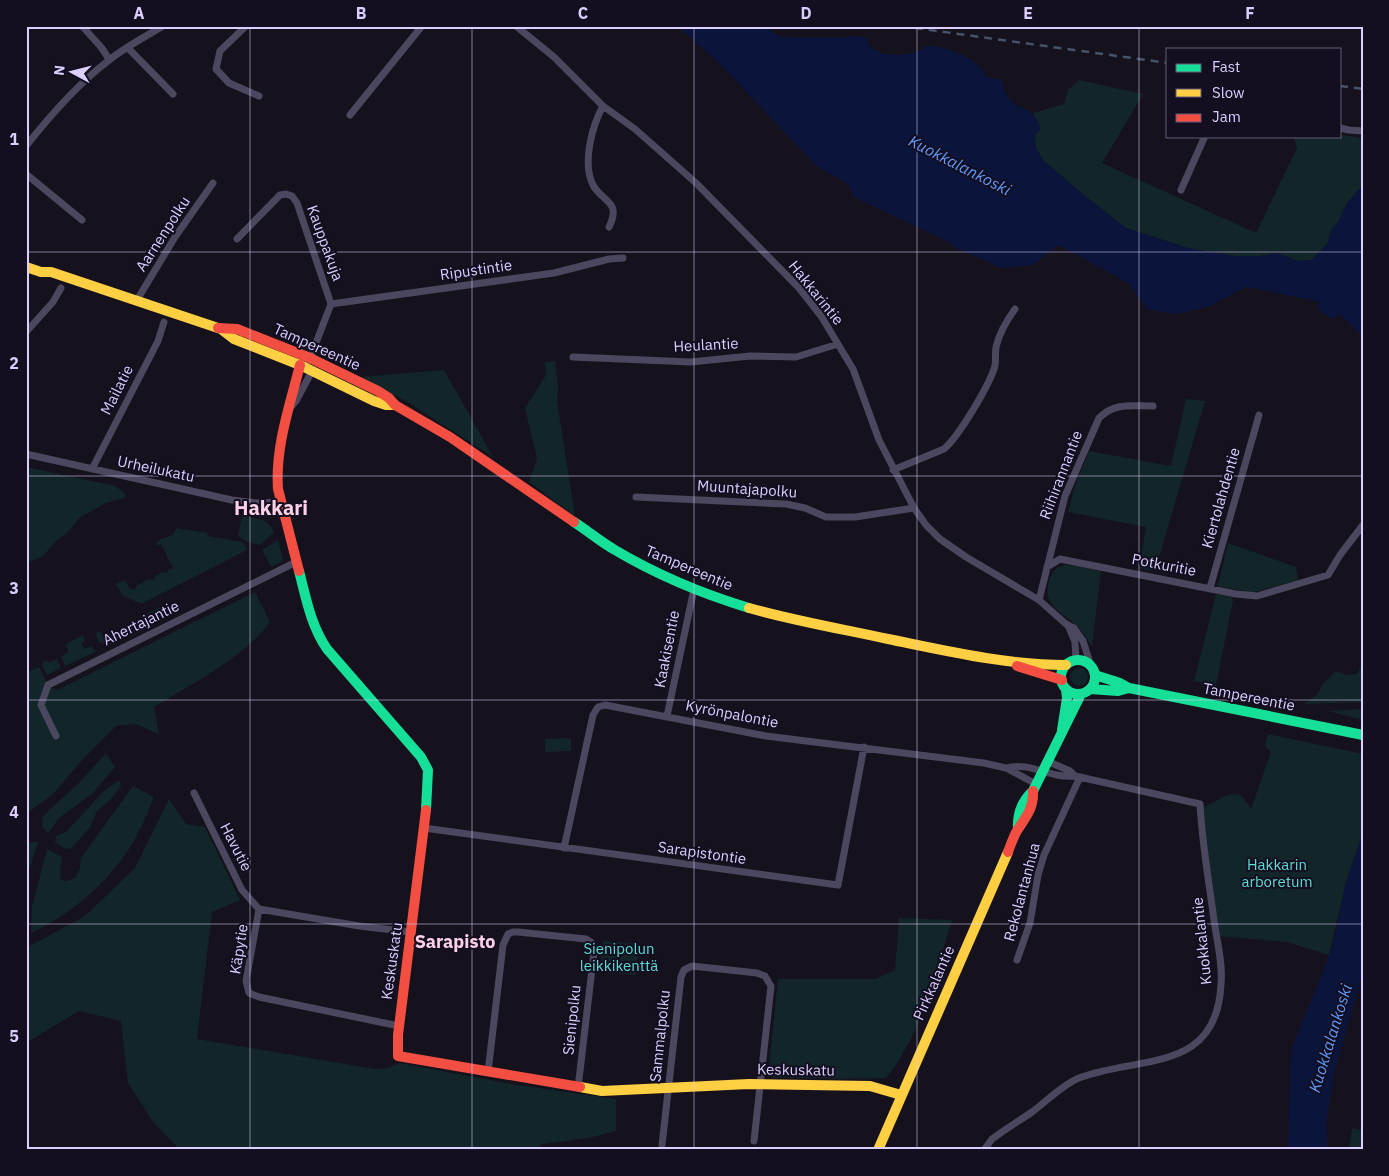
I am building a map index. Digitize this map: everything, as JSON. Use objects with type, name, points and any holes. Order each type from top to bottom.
[{"type":"street","points":[[82,26],[101,47],[109,60]]},
{"type":"street","points":[[26,146],[86,79],[109,60],[163,26]]},
{"type":"street","points":[[246,26],[220,51],[216,69],[229,83],[260,96]]},
{"type":"street","points":[[350,115],[413,40],[422,26]]},
{"type":"street","name":"Hakkarintie","points":[[516,26],[554,56],[603,106],[636,129],[696,183],[799,288],[821,316],[853,369],[879,440],[914,508],[940,539],[966,557],[1039,600],[1067,625],[1074,628],[1081,636],[1093,670]]},
{"type":"street","points":[[128,48],[173,94]]},
{"type":"street","points":[[603,106],[596,119],[591,138],[589,174],[594,186],[608,201],[613,211],[614,217],[609,227]]},
{"type":"street","points":[[1342,128],[1363,131]]},
{"type":"street","points":[[1181,190],[1204,138]]},
{"type":"street","points":[[26,174],[82,220]]},
{"type":"street","name":"Aarnenpolku","points":[[137,300],[175,237],[213,184]]},
{"type":"street","name":"Kauppakuja","points":[[237,239],[280,195],[292,196],[303,221],[331,304],[306,368]]},
{"type":"street","name":"Ripustintie","points":[[331,304],[554,273],[609,259],[623,258]]},
{"type":"street","name":"Tampereentie","points":[[26,260],[43,266],[51,272]]},
{"type":"street","name":"Tampereentie","points":[[26,267],[41,272],[51,272],[221,329],[234,339],[306,368],[380,403],[390,406],[395,405]]},
{"type":"street","points":[[26,332],[53,302],[60,288]]},
{"type":"street","points":[[893,470],[944,449],[950,443],[967,419],[991,376],[996,363],[996,347],[999,337],[1015,309]]},
{"type":"street","name":"Mailatie","points":[[92,469],[158,341],[164,322]]},
{"type":"street","name":"Tampereentie","points":[[221,329],[237,329],[310,358],[378,391],[389,398],[395,405],[450,437],[616,550],[644,566],[694,588],[737,604],[810,623],[1012,663],[1071,663]]},
{"type":"street","name":"Heulantie","points":[[573,357],[691,362],[750,356],[796,357],[838,344]]},
{"type":"street","name":"Keskuskatu","points":[[306,368],[290,408],[282,437],[278,482],[281,502],[312,618],[319,637],[337,661],[425,763],[428,776],[424,828],[399,1026],[398,1056],[578,1088],[616,1092],[760,1084],[870,1086],[901,1096]]},
{"type":"street","name":"Riihirannantie","points":[[1039,600],[1065,496],[1099,418],[1107,410],[1119,406],[1153,406]]},
{"type":"street","name":"Kiertolahdentie","points":[[1210,588],[1259,415]]},
{"type":"street","name":"Urheilukatu","points":[[26,454],[232,500],[256,503],[281,502]]},
{"type":"street","name":"Muuntajapolku","points":[[636,497],[786,504],[805,508],[826,517],[855,516],[914,508]]},
{"type":"street","name":"Potkuritie","points":[[1047,567],[1060,559],[1236,594],[1257,596],[1328,575],[1363,525]]},
{"type":"street","name":"Ahertajantie","points":[[56,736],[41,705],[48,685],[296,562]]},
{"type":"street","name":"Kaakisentie","points":[[667,716],[694,588]]},
{"type":"street","name":"Hakkarintie","points":[[1067,625],[1075,642],[1071,663]]},
{"type":"street","points":[[1081,660],[1093,670],[1095,681],[1086,692],[1076,694],[1064,684],[1063,669],[1071,663],[1081,660]]},
{"type":"street","name":"Tampereentie","points":[[1012,663],[1064,684]]},
{"type":"street","name":"Tampereentie","points":[[1093,670],[1129,688],[1363,735]]},
{"type":"street","name":"Pirkkalantie","points":[[1062,731],[1067,698],[1064,684]]},
{"type":"street","name":"Tampereentie","points":[[1086,692],[1118,691],[1129,688]]},
{"type":"street","name":"Pirkkalantie","points":[[878,1150],[1018,829],[1030,811],[1035,788],[1047,760],[1086,692]]},
{"type":"street","name":"Kyrönpalontie","points":[[564,848],[593,715],[598,708],[605,705],[766,736],[864,747],[1006,768],[1021,765],[1042,772]]},
{"type":"street","name":"Sarapistontie","points":[[424,828],[838,885],[864,747]]},
{"type":"street","name":"Kuokkalantie","points":[[1047,760],[1077,776]]},
{"type":"street","name":"Kyrönpalontie","points":[[1006,768],[1035,788]]},
{"type":"street","name":"Kuokkalantie","points":[[984,1150],[992,1139],[1077,1079],[1167,1058],[1188,1049],[1200,1040],[1210,1028],[1219,1008],[1222,984],[1221,960],[1200,804],[1077,776],[1042,772]]},
{"type":"street","name":"Rekolantanhua","points":[[1017,960],[1030,923],[1038,874],[1044,855],[1077,776]]},
{"type":"street","name":"Havutie","points":[[194,793],[242,890],[259,910]]},
{"type":"street","name":"Käpytie","points":[[399,1026],[259,997],[249,993],[246,981],[259,910],[359,926],[411,932]]},
{"type":"street","name":"Sienipolku","points":[[488,1072],[503,945],[508,934],[518,932],[586,939],[592,943],[594,952],[578,1088]]},
{"type":"street","name":"Sammalpolku","points":[[662,1145],[681,977],[684,970],[692,966],[757,973],[765,976],[771,986],[754,1141]]},
{"type":"green space","points":[[1079,80],[1143,94],[1102,163],[1256,233],[1297,148],[1294,138],[1342,138],[1342,135],[1363,138],[1363,185],[1347,203],[1338,222],[1331,230],[1328,243],[1311,260],[1298,261],[1277,253],[1260,256],[1235,256],[1188,248],[1126,228],[1044,161],[1036,148],[1033,113],[1064,104],[1068,90]]},
{"type":"green space","points":[[555,361],[558,388],[557,401],[575,516],[529,482],[537,459],[525,408],[546,375],[545,362]]},
{"type":"green space","points":[[444,370],[493,457],[409,403],[361,377]]},
{"type":"green space","points":[[1186,399],[1205,401],[1155,571],[1139,568],[1146,527],[1068,512],[1074,489],[1089,451],[1171,466]]},
{"type":"green space","points":[[26,467],[115,486],[125,493],[125,498],[108,502],[79,518],[69,531],[55,542],[43,556],[26,564]]},
{"type":"green space","points":[[242,516],[269,524],[274,532],[260,545],[248,542],[238,536]]},
{"type":"green space","points":[[176,528],[208,533],[207,536],[243,542],[247,550],[141,604],[122,595],[116,584],[125,580],[130,589],[135,590],[136,586],[149,579],[154,580],[155,576],[163,572],[167,573],[168,570],[173,568],[161,544],[157,546],[156,544],[161,539],[173,535]]},
{"type":"green space","points":[[278,540],[283,561],[271,567],[262,550]]},
{"type":"green space","points":[[1228,543],[1296,567],[1298,580],[1252,593],[1218,586]]},
{"type":"green space","points":[[1065,565],[1079,566],[1101,572],[1092,646],[1080,629],[1055,608],[1048,597],[1047,590],[1051,575],[1054,570]]},
{"type":"green space","points":[[255,592],[270,622],[247,647],[217,669],[154,707],[159,734],[135,724],[116,726],[83,759],[53,794],[26,814],[26,665],[30,671],[39,667],[48,685],[57,690]]},
{"type":"green space","points":[[1216,594],[1232,597],[1233,600],[1216,685],[1194,681]]},
{"type":"green space","points":[[160,607],[161,612],[157,622],[133,633],[131,630],[133,625],[145,619],[148,613]]},
{"type":"green space","points":[[121,630],[126,631],[128,635],[108,645],[99,642],[95,634],[101,631],[103,637],[106,638]]},
{"type":"green space","points":[[83,635],[85,641],[81,643],[84,649],[92,646],[95,652],[65,666],[61,657],[68,652],[66,644]]},
{"type":"green space","points":[[57,659],[61,668],[47,675],[42,665],[44,660],[50,662]]},
{"type":"green space","points":[[1363,661],[1363,702],[1304,704],[1318,694],[1322,685],[1336,671],[1347,675],[1357,674]]},
{"type":"green space","points":[[1079,668],[1085,671],[1088,677],[1085,683],[1079,686],[1073,683],[1070,677],[1073,671]]},
{"type":"green space","points":[[1363,709],[1363,720],[1328,711]]},
{"type":"green space","name":"Hakkarin arboretum","points":[[1268,734],[1363,754],[1363,832],[1346,882],[1329,955],[1287,942],[1217,936],[1200,808],[1231,794],[1236,794],[1242,797],[1251,809],[1271,752],[1265,746]]},
{"type":"green space","points":[[571,738],[571,751],[545,752],[545,739]]},
{"type":"green space","points":[[106,753],[115,767],[92,794],[59,818],[48,833],[43,828],[42,818],[78,784]]},
{"type":"green space","points":[[119,780],[121,786],[111,799],[97,811],[90,827],[71,849],[64,848],[55,842],[56,836],[66,832],[102,793]]},
{"type":"green space","points":[[133,786],[154,797],[143,824],[129,849],[109,875],[86,898],[45,926],[31,933],[32,907],[47,849],[62,857],[61,880],[67,881],[75,878],[80,868],[81,858]]},
{"type":"green space","points":[[169,799],[186,824],[205,827],[240,900],[212,912],[197,1039],[375,1069],[388,1068],[399,1063],[511,1084],[616,1099],[616,1131],[589,1138],[542,1144],[537,1150],[180,1150],[153,1122],[128,1083],[121,1021],[79,1011],[26,1043],[26,948],[85,916],[135,868]]},
{"type":"green space","points":[[26,842],[38,842],[26,881]]},
{"type":"green space","points":[[899,918],[952,920],[918,1023],[898,1061],[886,1078],[768,1077],[778,979],[876,979],[895,970]]},
{"type":"green space","name":"Sienipolun leikkikenttä","points":[[603,941],[639,944],[636,975],[600,972]]},
{"type":"green space","points":[[1352,1128],[1363,1130],[1363,1150],[1349,1150]]},
{"type":"water","points":[[677,26],[767,26],[769,30],[781,37],[864,37],[867,38],[875,50],[893,55],[912,53],[926,46],[943,48],[961,54],[977,64],[987,77],[1002,80],[1005,92],[1011,101],[1033,115],[1041,129],[1035,135],[1036,148],[1044,161],[1126,228],[1188,248],[1235,256],[1260,256],[1277,253],[1298,261],[1311,260],[1328,243],[1331,230],[1338,222],[1347,203],[1363,185],[1363,337],[1340,314],[1331,319],[1319,310],[1318,301],[1246,287],[1211,306],[1177,314],[1148,310],[1128,283],[1058,245],[1033,265],[1001,268],[952,246],[949,242],[854,197],[848,184],[816,166],[721,65]]},
{"type":"water","name":"Kuokkalankoski","points":[[1363,832],[1363,972],[1334,1074],[1326,1124],[1328,1150],[1288,1150],[1291,1050],[1333,943],[1346,882]]},
{"type":"railway","points":[[901,26],[1166,63]]},
{"type":"railway","points":[[1342,86],[1363,89]]},
{"type":"traffic: fast","points":[[574,522],[610,547],[647,568],[697,590],[749,608]]},
{"type":"traffic: fast","points":[[299,571],[313,621],[321,640],[421,757],[428,770],[426,810]]},
{"type":"traffic: fast","points":[[1078,660],[1090,665],[1095,677],[1090,689],[1078,694],[1066,689],[1061,677],[1066,665],[1078,660]]},
{"type":"traffic: fast","points":[[1095,675],[1129,688],[1363,735]]},
{"type":"traffic: fast","points":[[1090,689],[1118,691],[1129,688]]},
{"type":"traffic: fast","points":[[1062,730],[1067,698],[1066,689]]},
{"type":"traffic: fast","points":[[1018,829],[1018,818],[1023,803],[1033,791],[1081,694]]},
{"type":"traffic: slow","points":[[26,267],[41,272],[51,272],[218,328]]},
{"type":"traffic: slow","points":[[221,329],[234,339],[300,365],[374,401],[386,405],[395,405]]},
{"type":"traffic: slow","points":[[749,608],[818,625],[932,648],[1021,663],[1066,665]]},
{"type":"traffic: slow","points":[[878,1150],[1008,852]]},
{"type":"traffic: slow","points":[[580,1087],[602,1091],[749,1084],[870,1086],[901,1095]]},
{"type":"traffic: jam","points":[[218,328],[237,329],[310,358],[378,391],[389,398],[395,405],[450,437],[574,522]]},
{"type":"traffic: jam","points":[[299,571],[278,489],[278,473],[284,426],[300,365]]},
{"type":"traffic: jam","points":[[1017,666],[1062,680]]},
{"type":"traffic: jam","points":[[1008,852],[1015,834],[1029,811],[1033,791]]},
{"type":"traffic: jam","points":[[426,810],[398,1035],[398,1056],[580,1087]]},
{"type":"district","name":"Hakkari","points":[[271,508]]},
{"type":"district","name":"Sarapisto","points":[[455,942]]}]
